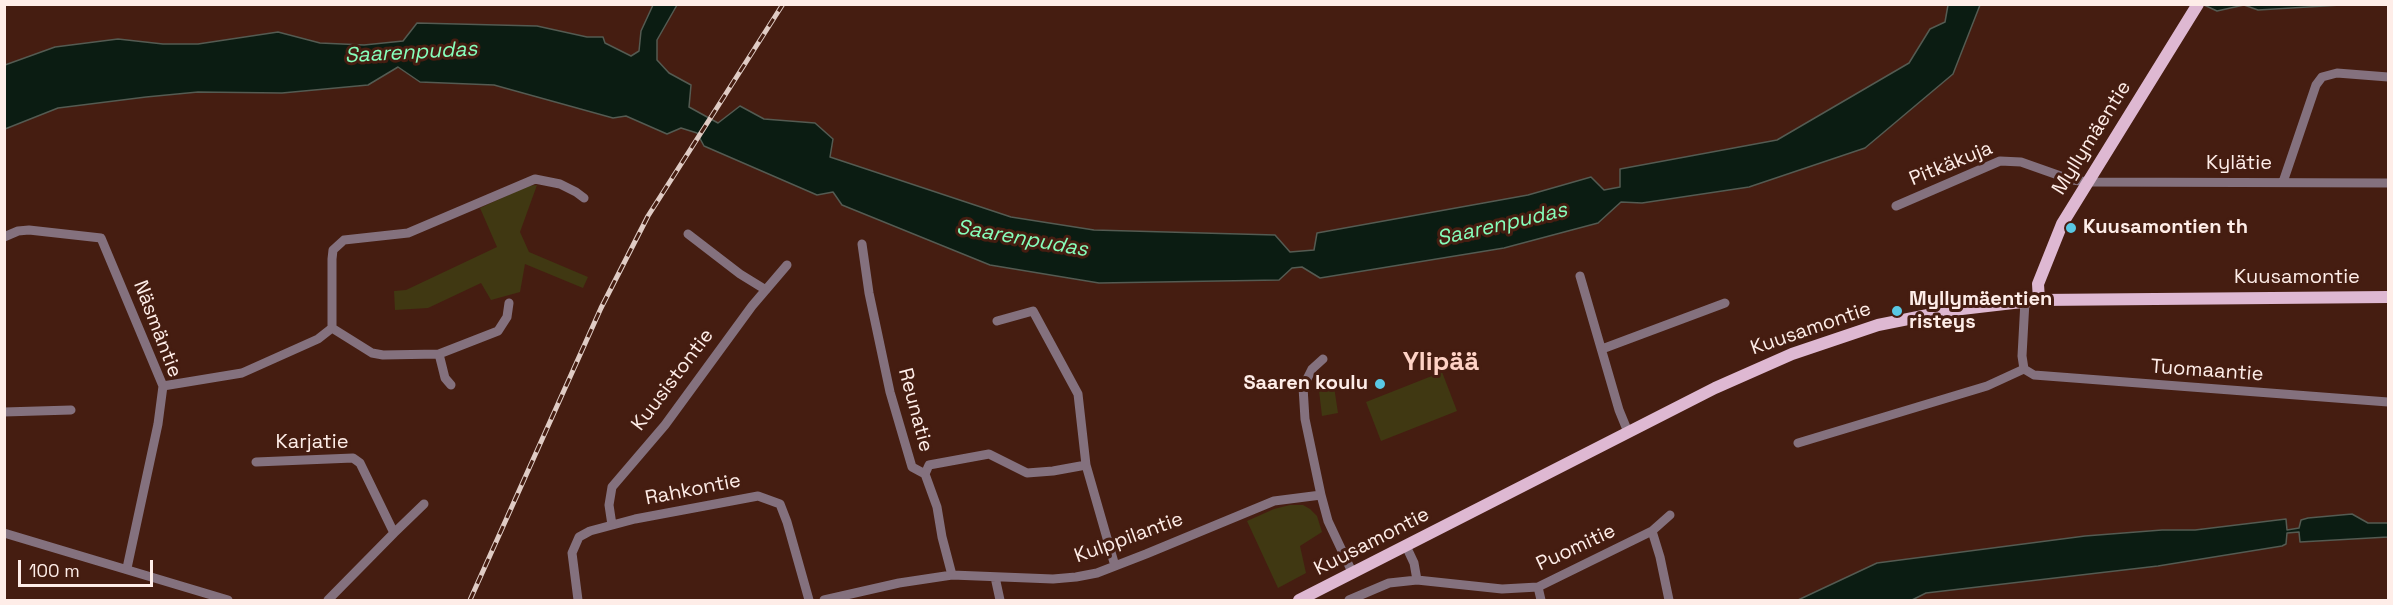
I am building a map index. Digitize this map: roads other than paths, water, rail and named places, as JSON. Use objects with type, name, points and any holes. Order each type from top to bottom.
[{"type":"main road","name":"Myllymäentie","points":[[2039,300],[2038,284],[2062,224],[2198,4]]},
{"type":"main road","name":"Kuusamontie","points":[[1299,600],[1744,374],[1840,337],[1914,317],[2025,301],[2388,297]]},
{"type":"street","points":[[2283,182],[2316,86],[2322,77],[2337,73],[2388,77]]},
{"type":"street","name":"Pitkäkuja","points":[[1896,206],[2001,161],[2021,162],[2072,180],[2089,182]]},
{"type":"street","points":[[332,328],[333,250],[344,240],[408,233],[535,178],[560,184],[584,198]]},
{"type":"street","name":"Kylätie","points":[[2089,182],[2388,183]]},
{"type":"street","name":"Näsmäntie","points":[[4,237],[18,231],[29,230],[101,238],[163,386],[158,424],[127,568]]},
{"type":"street","points":[[688,234],[740,274],[766,290]]},
{"type":"street","name":"Reunatie","points":[[862,244],[869,293],[890,392],[912,467],[925,474],[937,507],[952,575]]},
{"type":"street","name":"Kuusistontie","points":[[612,525],[609,505],[612,487],[665,425],[787,265]]},
{"type":"street","points":[[1580,276],[1619,410],[1629,432]]},
{"type":"street","points":[[1798,443],[1987,386],[2024,369],[2022,356],[2025,301]]},
{"type":"street","points":[[332,328],[372,353],[383,355],[439,354],[498,331],[507,318],[509,303]]},
{"type":"street","points":[[1602,349],[1725,303]]},
{"type":"street","points":[[997,321],[1033,311],[1078,394],[1086,465],[1115,566]]},
{"type":"street","points":[[163,386],[242,373],[318,339],[332,328]]},
{"type":"street","points":[[439,354],[445,378],[451,385]]},
{"type":"street","points":[[1323,359],[1312,369],[1303,387],[1305,419],[1328,521],[1353,574]]},
{"type":"street","name":"Tuomaantie","points":[[2024,369],[2034,375],[2388,402]]},
{"type":"street","points":[[4,412],[71,410]]},
{"type":"street","points":[[925,474],[929,465],[989,454],[1028,473],[1086,465]]},
{"type":"street","name":"Karjatie","points":[[256,462],[353,458],[360,463],[394,533]]},
{"type":"street","name":"Kulppilantie","points":[[824,600],[837,599],[899,583],[952,575],[1076,577],[1115,566],[1274,501],[1321,495]]},
{"type":"street","name":"Rahkontie","points":[[578,600],[572,553],[579,537],[590,531],[612,525],[758,496],[780,504],[788,522],[808,600]]},
{"type":"street","points":[[328,600],[424,504]]},
{"type":"street","name":"Puomitie","points":[[1349,600],[1389,583],[1417,580],[1502,589],[1538,587],[1652,531],[1670,515]]},
{"type":"street","points":[[1652,531],[1669,600]]},
{"type":"street","points":[[4,533],[228,600]]},
{"type":"street","points":[[1406,546],[1414,563],[1417,580]]},
{"type":"street","points":[[995,577],[1000,600]]},
{"type":"street","points":[[1538,587],[1541,600]]},
{"type":"water","name":"Saarenpudas","points":[[653,5],[677,5],[657,40],[657,60],[669,73],[691,85],[689,107],[718,123],[740,106],[764,119],[815,123],[833,139],[830,157],[1011,217],[1094,230],[1275,235],[1290,252],[1314,250],[1317,233],[1528,195],[1591,177],[1604,190],[1620,187],[1620,169],[1777,140],[1909,63],[1930,29],[1945,22],[1948,5],[1980,5],[1953,74],[1865,148],[1749,187],[1642,203],[1621,202],[1598,223],[1504,248],[1320,278],[1302,267],[1292,268],[1279,280],[1099,283],[990,265],[842,205],[833,192],[817,195],[704,146],[697,133],[681,128],[667,134],[626,116],[613,118],[494,85],[420,82],[398,67],[368,85],[282,93],[198,92],[146,97],[58,108],[5,129],[5,65],[55,47],[118,39],[163,44],[198,44],[278,32],[320,43],[364,45],[403,41],[417,23],[537,26],[587,37],[603,37],[605,43],[631,56],[639,51],[641,31]]},
{"type":"water","points":[[2204,5],[2244,5],[2217,11]]},
{"type":"water","points":[[2244,5],[2341,5],[2258,10]]},
{"type":"water","points":[[2352,514],[2368,523],[2388,523],[2388,537],[2300,542],[2299,532],[2287,533],[2286,544],[2282,546],[2158,566],[1926,593],[1912,600],[1798,600],[1877,563],[2085,536],[2195,530],[2286,519],[2287,530],[2299,528],[2301,520],[2308,518]]},
{"type":"railway","points":[[470,600],[601,308],[648,216],[783,4]]},
{"type":"place","name":"Kuusamontien th","points":[[2071,228]]},
{"type":"place","name":"Myllymäentien risteys","points":[[1897,311]]},
{"type":"place","name":"Saaren koulu","points":[[1380,384]]},
{"type":"district","name":"Ylipää","points":[[1441,363]]}]
